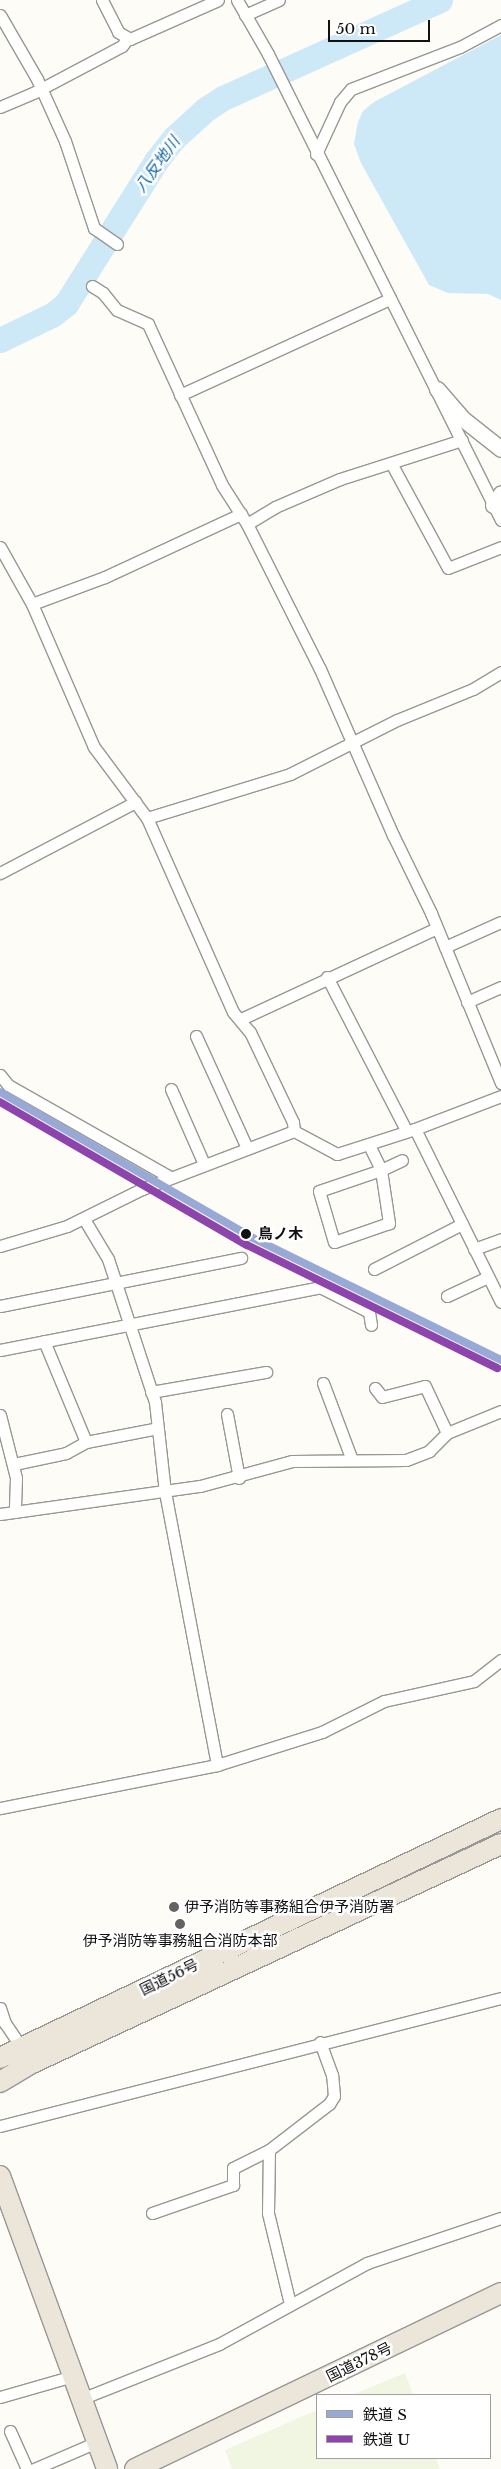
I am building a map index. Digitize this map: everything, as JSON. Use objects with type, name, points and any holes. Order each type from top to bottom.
[{"type":"highway","name":"国道56号","points":[[0,2082],[26,2056],[501,1819]]},
{"type":"highway","name":"国道56号","points":[[0,2058],[26,2056],[501,1844]]},
{"type":"highway","points":[[0,2176],[107,2469]]},
{"type":"highway","name":"国道378号","points":[[135,2469],[501,2293]]},
{"type":"street","points":[[102,0],[118,32],[127,39]]},
{"type":"street","points":[[0,107],[122,46],[127,39],[218,0]]},
{"type":"street","points":[[237,0],[271,61],[316,154],[462,440],[497,499],[501,520]]},
{"type":"street","points":[[245,15],[279,0]]},
{"type":"street","points":[[0,15],[40,88],[74,166],[86,208],[100,235],[115,243]]},
{"type":"street","points":[[316,154],[340,102],[351,90],[460,47],[501,25]]},
{"type":"street","points":[[92,286],[100,290],[117,310],[148,324],[222,485],[244,519],[320,669],[437,928],[501,1084]]},
{"type":"street","points":[[180,395],[390,299]]},
{"type":"street","points":[[437,389],[463,419],[501,450]]},
{"type":"street","points":[[32,604],[105,577],[332,483],[462,440]]},
{"type":"street","points":[[391,463],[448,568],[501,547]]},
{"type":"street","points":[[0,547],[32,604],[83,725],[147,818],[233,1012],[241,1019],[293,1122],[294,1131]]},
{"type":"street","points":[[147,818],[276,779],[353,744],[398,720],[473,689],[501,672]]},
{"type":"street","points":[[0,873],[135,802]]},
{"type":"street","points":[[445,947],[498,923],[501,936]]},
{"type":"street","points":[[241,1019],[327,977],[437,928]]},
{"type":"street","points":[[327,977],[462,1224],[501,1302]]},
{"type":"street","points":[[467,1002],[501,988]]},
{"type":"street","points":[[196,1036],[247,1148]]},
{"type":"street","points":[[0,1075],[8,1085],[170,1177]]},
{"type":"street","points":[[171,1088],[204,1164]]},
{"type":"street","points":[[0,1246],[39,1236],[84,1219],[170,1177],[294,1131],[337,1154],[369,1145],[501,1096]]},
{"type":"street","points":[[369,1145],[381,1170],[389,1223],[334,1242],[319,1191],[381,1170],[402,1160]]},
{"type":"street","points":[[84,1219],[108,1259],[152,1392],[165,1492],[217,1765]]},
{"type":"street","points":[[374,1269],[462,1224]]},
{"type":"street","points":[[474,1249],[501,1238]]},
{"type":"street","points":[[0,1306],[241,1258]]},
{"type":"street","points":[[446,1296],[488,1277]]},
{"type":"street","points":[[0,1350],[320,1287],[369,1312],[371,1325]]},
{"type":"street","points":[[44,1340],[86,1442]]},
{"type":"street","points":[[152,1392],[266,1372]]},
{"type":"street","points":[[323,1383],[352,1460]]},
{"type":"street","points":[[374,1388],[382,1397],[425,1386],[447,1433]]},
{"type":"street","points":[[0,1514],[165,1492],[239,1478],[292,1460],[406,1460],[430,1451],[447,1433],[501,1411]]},
{"type":"street","points":[[227,1414],[239,1478]]},
{"type":"street","points":[[0,1415],[2,1428],[14,1464],[15,1512]]},
{"type":"street","points":[[14,1464],[66,1453],[86,1442],[158,1428]]},
{"type":"street","points":[[0,1808],[217,1765],[322,1732],[384,1701],[474,1681],[501,1660]]},
{"type":"street","points":[[0,2126],[114,2098],[320,2042],[501,1998]]},
{"type":"street","points":[[0,2008],[5,2023],[26,2056]]},
{"type":"street","points":[[152,2213],[232,2185],[233,2168],[269,2150],[328,2104],[334,2096],[332,2075],[320,2042]]},
{"type":"street","points":[[269,2150],[268,2213],[290,2304]]},
{"type":"street","points":[[81,2399],[219,2344],[367,2263],[501,2218]]},
{"type":"street","points":[[0,2398],[73,2376]]},
{"type":"street","points":[[10,2431],[33,2469],[97,2442]]},
{"type":"green space","points":[[405,2373],[413,2394],[354,2394]]},
{"type":"green space","points":[[316,2410],[316,2459],[436,2459],[440,2469],[232,2469],[225,2450]]},
{"type":"water","points":[[501,35],[501,300],[488,294],[448,293],[429,285],[361,163],[354,144],[358,122],[363,111],[374,102]]},
{"type":"waterway","name":"八反地川","points":[[0,340],[52,315],[66,304],[156,161],[174,138],[206,109],[223,98],[440,0]]},
{"type":"rail line","name":"S","points":[[0,1092],[251,1237],[501,1360]]},
{"type":"rail line","name":"U","points":[[0,1102],[247,1245],[497,1368]]},
{"type":"place","name":"鳥ノ木","points":[[246,1234]]},
{"type":"place","name":"伊予消防等事務組合伊予消防署","points":[[174,1907]]},
{"type":"place","name":"伊予消防等事務組合消防本部","points":[[180,1924]]}]
